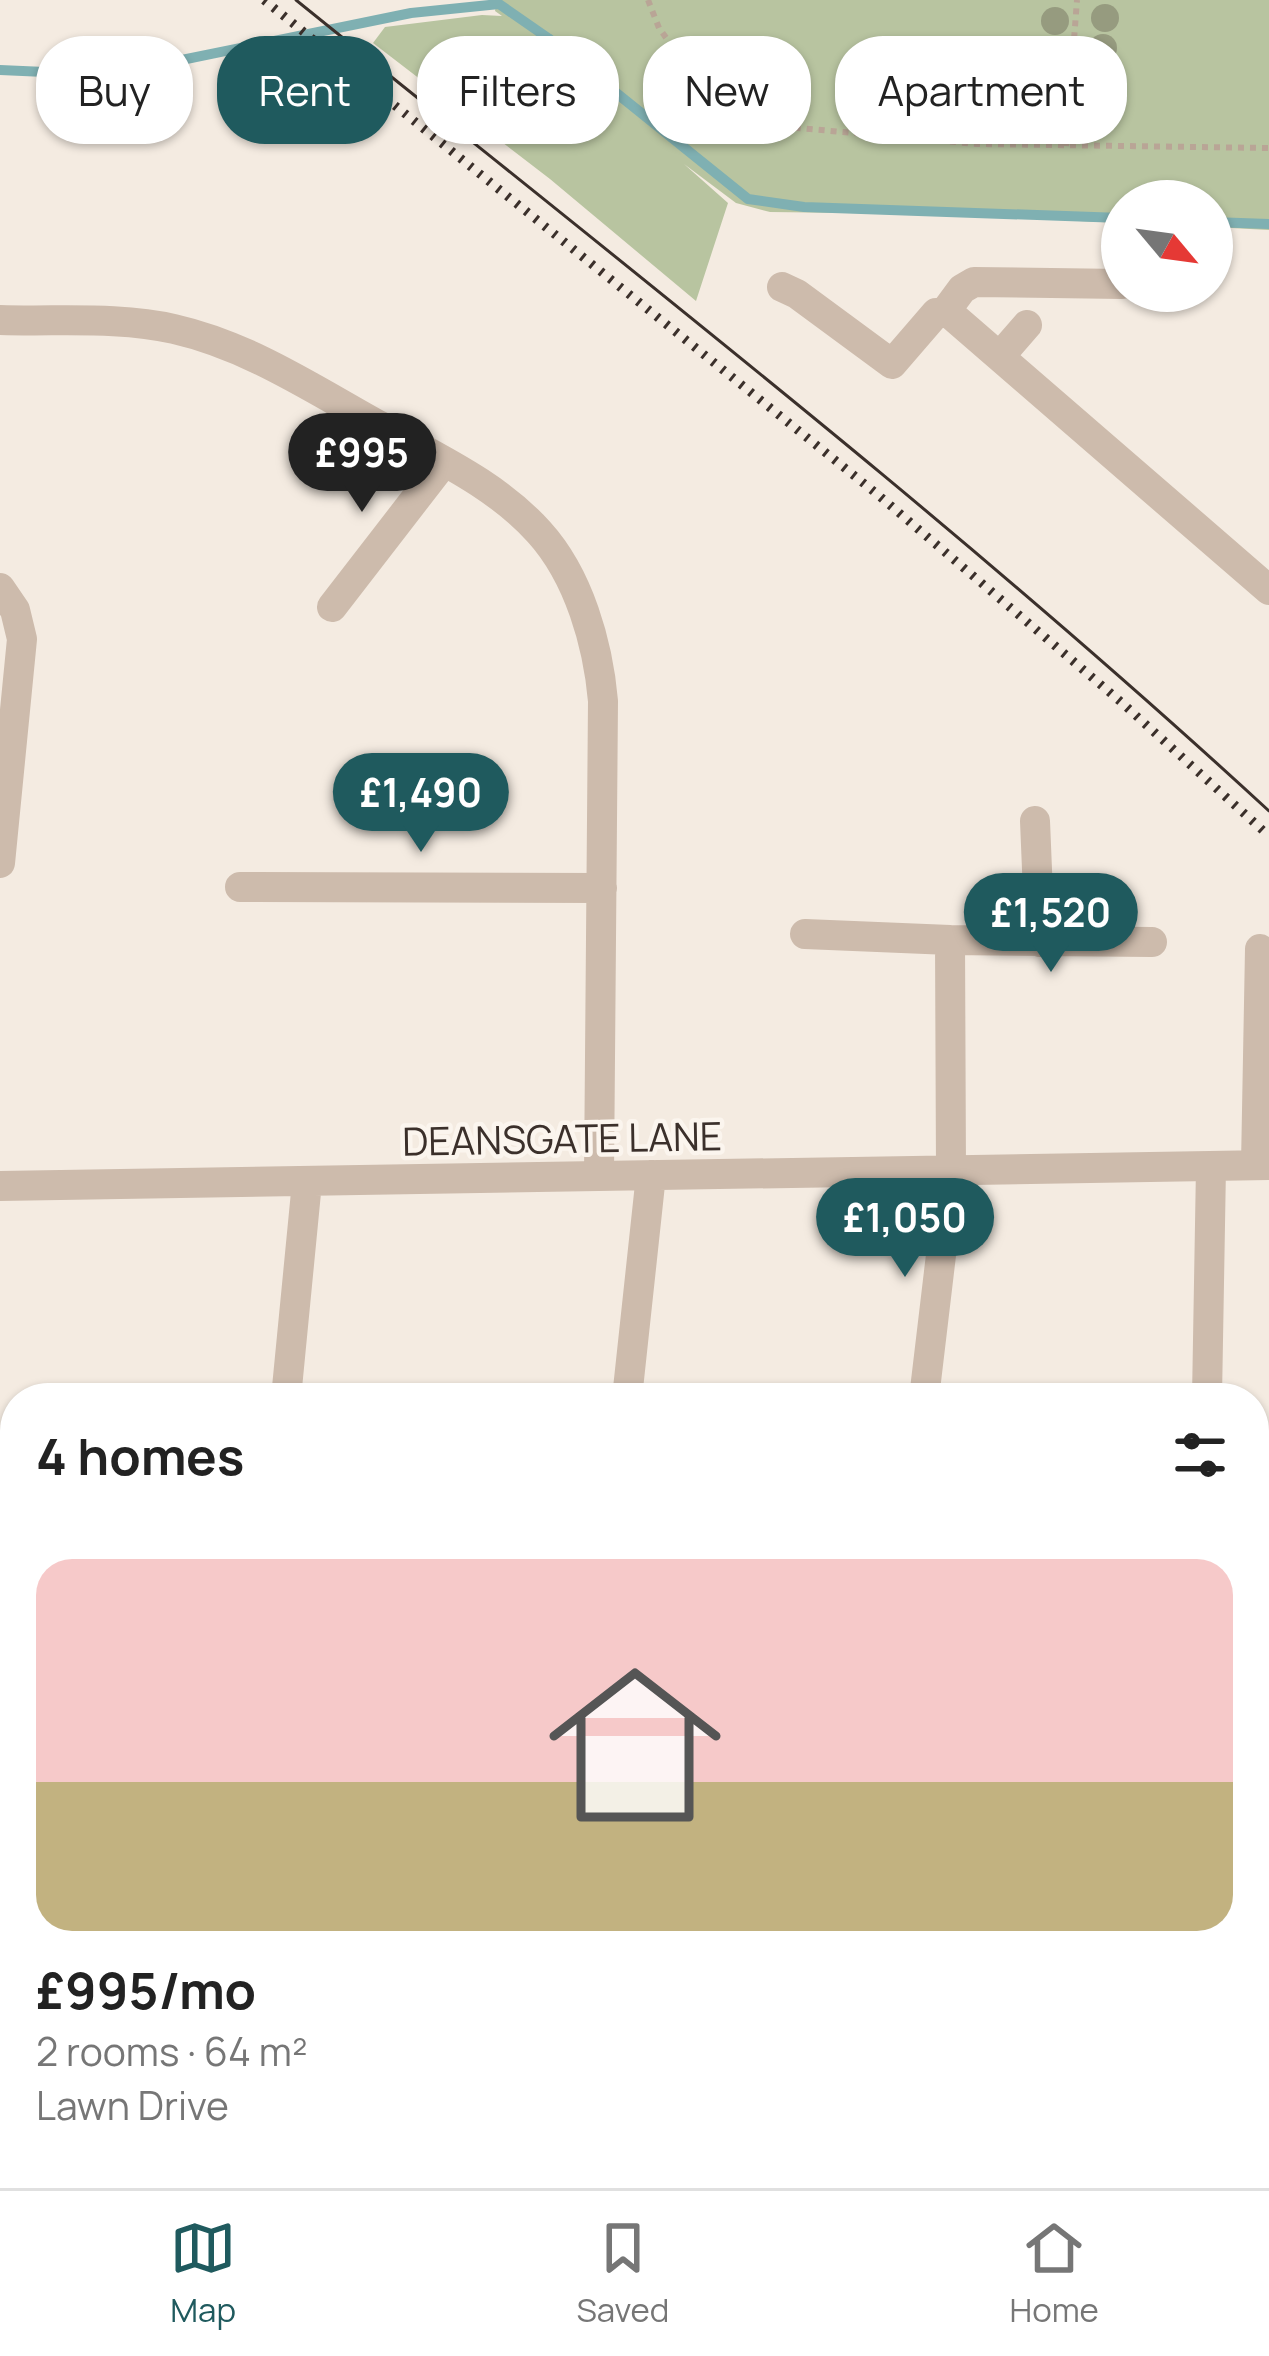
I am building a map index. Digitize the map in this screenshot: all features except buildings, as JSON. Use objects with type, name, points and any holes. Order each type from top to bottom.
[{"type":"street","points":[[782,287],[892,364],[936,314],[945,312],[962,289],[974,282],[1101,284]]},
{"type":"street","points":[[945,312],[1269,590]]},
{"type":"street","points":[[0,320],[150,325],[212,339],[252,355],[444,463],[504,500],[541,534],[565,570],[590,630],[603,701],[599,1176]]},
{"type":"street","points":[[1000,356],[1027,325]]},
{"type":"street","points":[[332,607],[444,463]]},
{"type":"street","points":[[0,588],[15,610],[22,639],[0,863]]},
{"type":"street","points":[[1035,821],[1040,942]]},
{"type":"street","points":[[240,887],[602,888]]},
{"type":"street","points":[[805,934],[1152,942]]},
{"type":"street","points":[[926,1383],[951,1171],[954,1027],[950,940]]},
{"type":"street","points":[[1260,949],[1263,1165]]},
{"type":"street","name":"DEANSGATE LANE","points":[[0,1186],[1263,1165]]},
{"type":"street","points":[[1207,1383],[1211,1167]]},
{"type":"street","points":[[629,1383],[650,1175]]},
{"type":"street","points":[[287,1383],[307,1182]]},
{"type":"path","points":[[648,0],[659,28],[691,72],[776,126],[977,144],[1269,148]]},
{"type":"path","points":[[1066,146],[1077,0]]},
{"type":"green space","points":[[497,0],[1269,0],[1269,230],[1233,228],[1233,180],[1101,180],[1101,222],[770,212],[736,203],[684,164],[728,203],[696,301],[504,144],[619,144],[619,36],[417,36],[417,77],[393,58],[393,36],[378,36],[385,27],[502,16],[495,11]]},
{"type":"waterway","points":[[0,70],[45,72],[167,63],[411,13],[499,4],[748,199],[804,207],[1101,217]]},
{"type":"waterway","points":[[1233,223],[1269,224]]},
{"type":"tram line","points":[[296,0],[911,499],[1269,811]]},
{"type":"railway","points":[[264,0],[877,494],[1121,702],[1269,836]]}]
